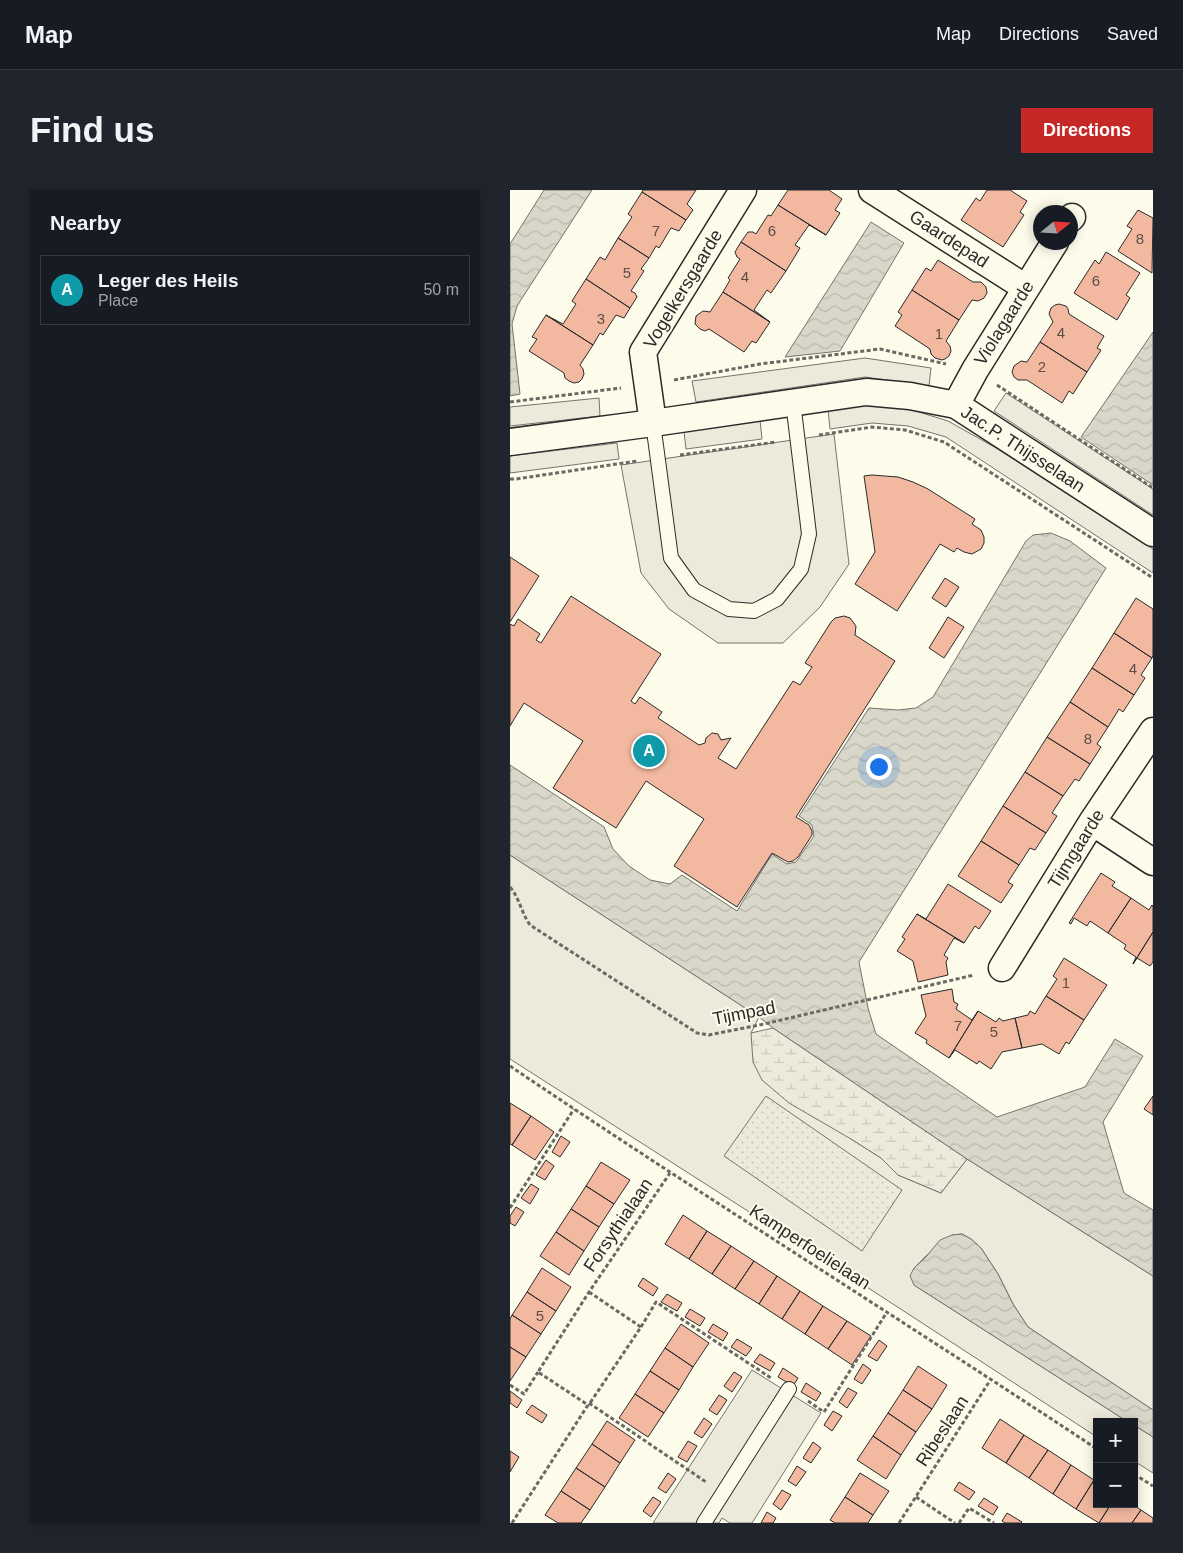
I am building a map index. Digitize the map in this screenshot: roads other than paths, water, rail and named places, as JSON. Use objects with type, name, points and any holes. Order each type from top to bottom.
[{"type":"street","name":"Vogelkersgaarde","points":[[653,423],[643,352],[743,190]]},
{"type":"street","name":"Gaardepad","points":[[872,190],[1026,288]]},
{"type":"street","name":"Violagaarde","points":[[956,405],[975,370],[1050,250]]},
{"type":"street","name":"Jac.P. Thijsselaan","points":[[510,442],[866,392],[910,396],[956,405],[1153,533]]},
{"type":"street","name":"Tijmgaarde","points":[[1002,968],[1092,822],[1153,732]]},
{"type":"street","points":[[1092,822],[1153,862]]},
{"type":"lane","points":[[653,423],[672,558],[694,590],[729,609],[754,611],[777,599],[801,569],[809,534],[793,402]]},
{"type":"lane","points":[[704,1523],[789,1389]]},
{"type":"water","points":[[544,190],[592,190],[517,306],[512,324],[520,394],[510,396],[510,244]]},
{"type":"water","points":[[871,222],[904,243],[840,351],[785,357]]},
{"type":"water","points":[[1153,332],[1153,485],[1081,437]]},
{"type":"water","points":[[1051,533],[1070,541],[1106,568],[859,962],[868,1008],[876,1034],[997,1117],[1085,1087],[1115,1039],[1143,1056],[1103,1122],[1124,1193],[1153,1210],[1153,1276],[967,1159],[759,1017],[510,855],[510,765],[604,827],[613,849],[629,866],[650,880],[670,884],[682,875],[737,911],[772,854],[787,864],[796,862],[814,836],[812,825],[799,816],[869,708],[898,710],[916,708],[933,697],[1026,541],[1033,535]]},
{"type":"water","points":[[962,1234],[981,1248],[1028,1327],[1153,1410],[1153,1437],[1138,1428],[1138,1418],[1122,1418],[914,1285],[910,1276],[914,1268],[940,1240],[952,1235]]},
{"type":"place","name":"Leger des Heils","points":[[649,751]]}]
